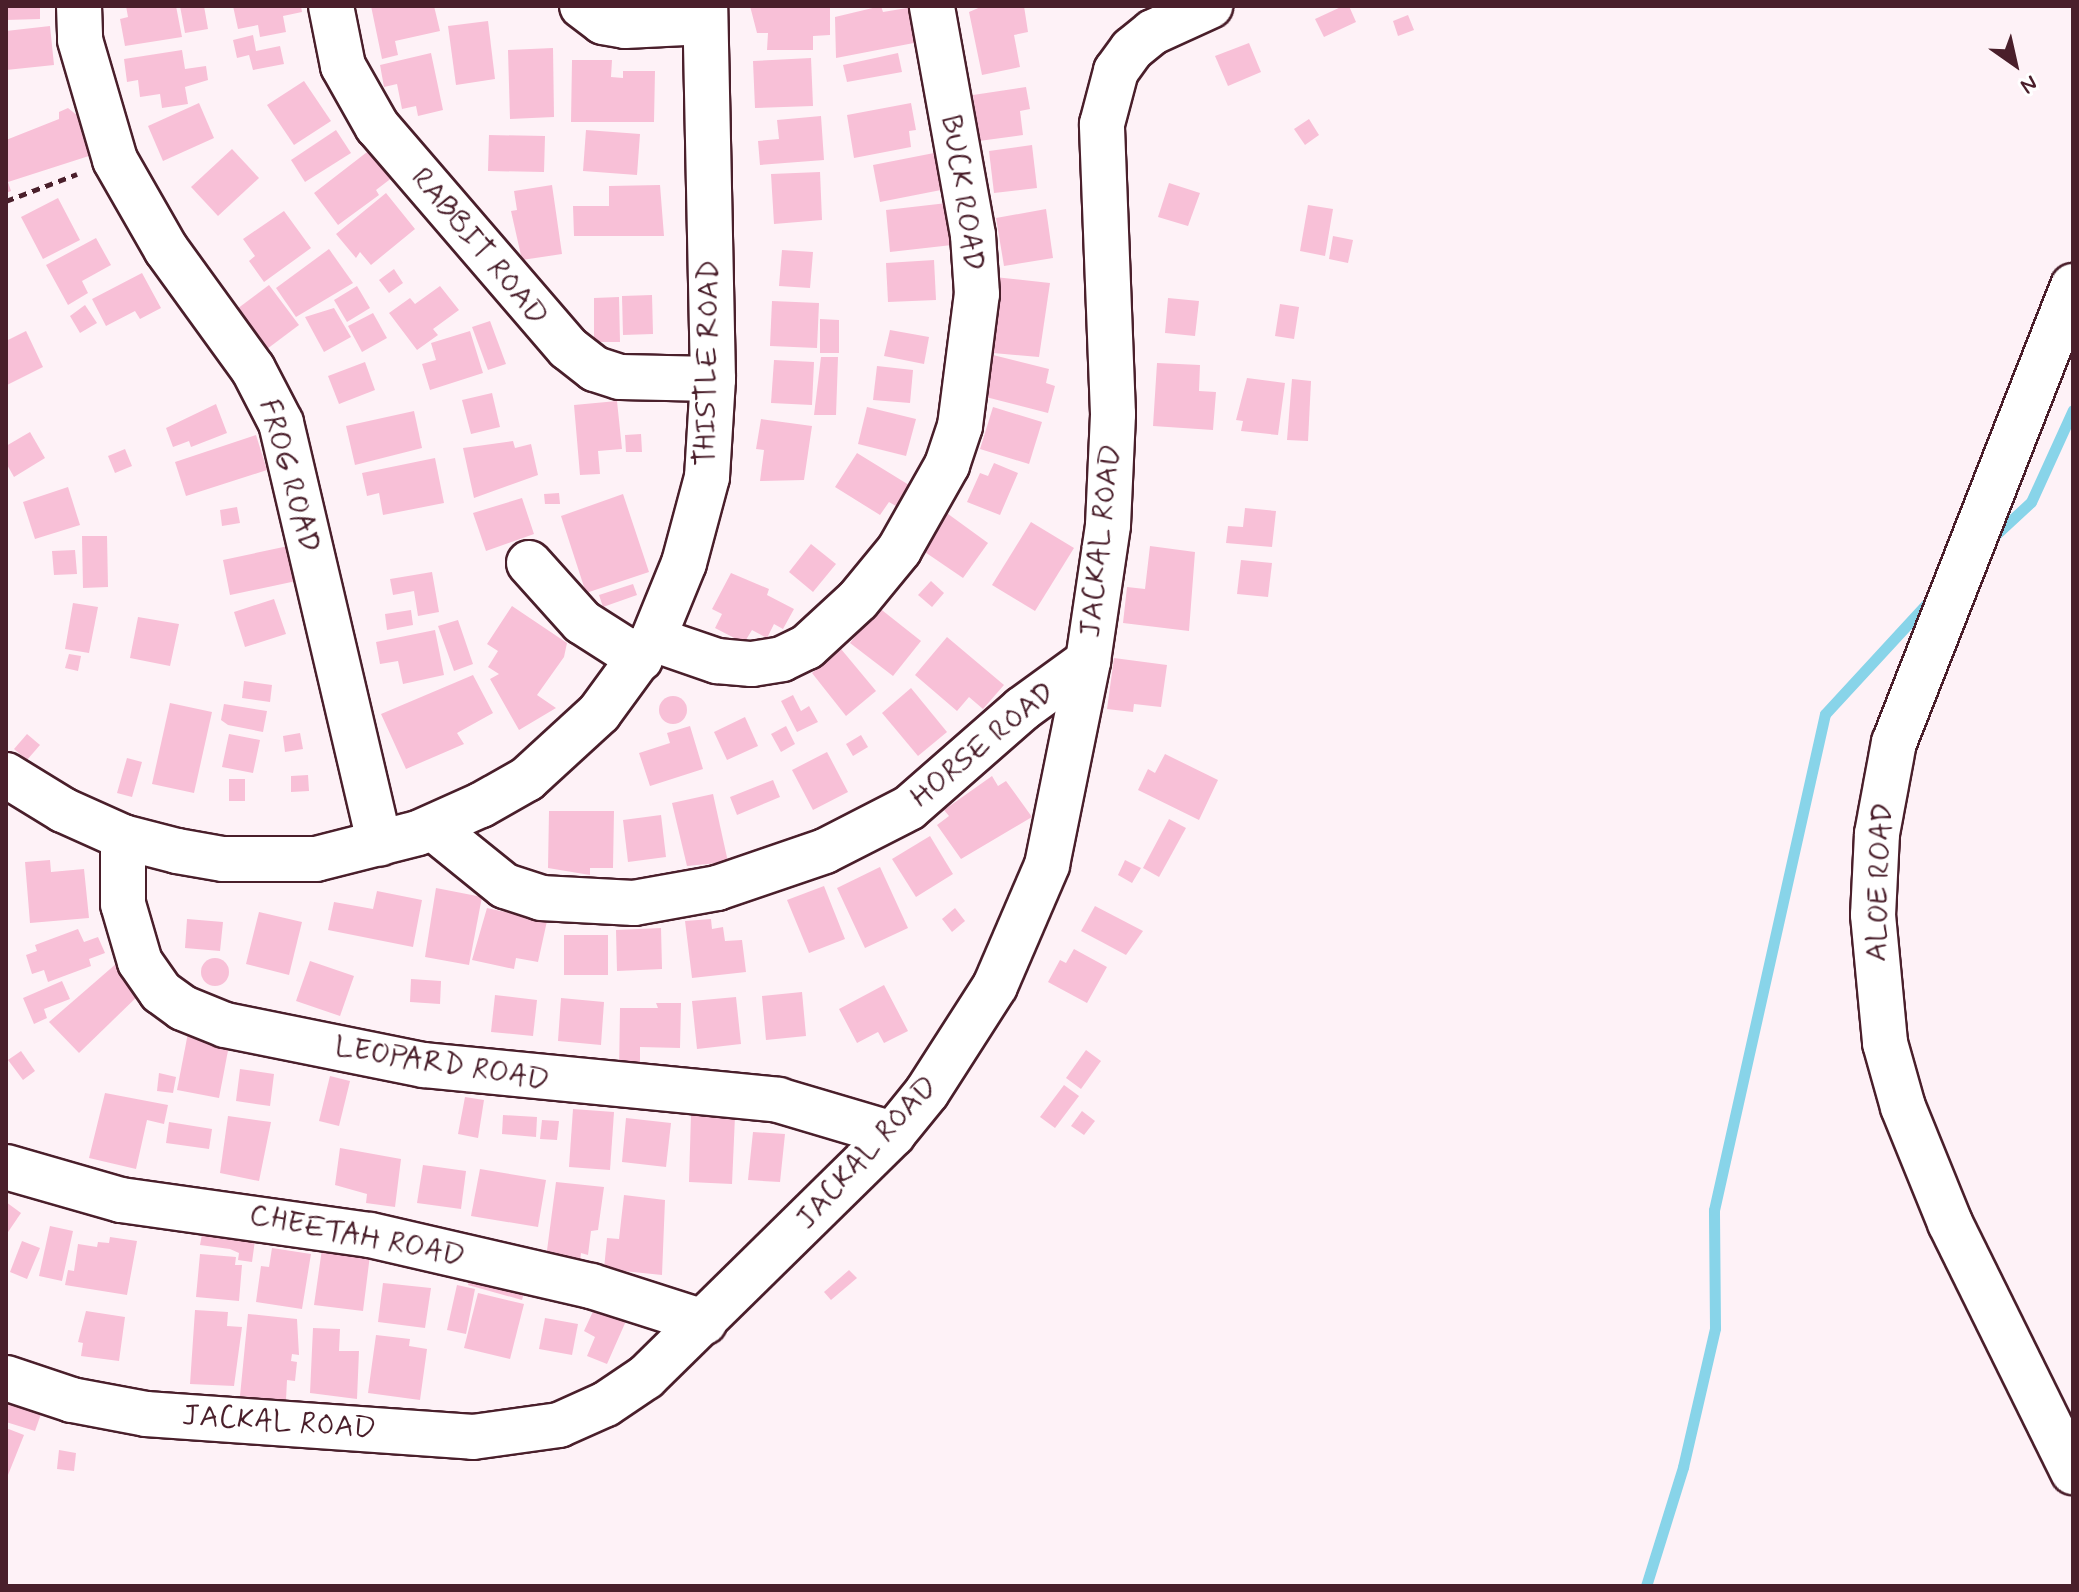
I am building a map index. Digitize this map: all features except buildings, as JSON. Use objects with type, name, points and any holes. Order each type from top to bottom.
[{"type":"street","name":"FROG ROAD","points":[[79,6],[80,40],[115,160],[166,249],[253,369],[281,423],[380,844]]},
{"type":"street","name":"RABBIT ROAD","points":[[331,6],[343,66],[377,126],[558,338],[595,369],[620,377],[713,379]]},
{"type":"street","points":[[582,6],[603,22],[625,26],[705,14]]},
{"type":"street","name":"BUCK ROAD","points":[[529,563],[582,622],[646,649],[752,664],[782,659],[807,647],[858,600],[899,550],[947,465],[962,412],[977,294],[973,235],[932,6]]},
{"type":"street","name":"JACKAL ROAD","points":[[6,1378],[72,1400],[146,1414],[473,1437],[530,1433],[606,1404],[646,1377],[893,1134],[965,1037],[1025,926],[1057,821],[1088,661],[1108,525],[1113,414],[1102,124],[1116,71],[1132,49],[1153,32],[1210,6]]},
{"type":"street","name":"THISTLE ROAD","points":[[6,775],[63,810],[123,837],[223,859],[316,859],[433,828],[527,779],[599,713],[646,649],[697,519],[707,477],[713,379],[705,14]]},
{"type":"street","name":"ALOE ROAD","points":[[2073,286],[1922,661],[1894,742],[1877,834],[1873,915],[1885,1043],[1903,1107],[1950,1223],[2073,1472]]},
{"type":"street","name":"HORSE ROAD","points":[[433,828],[505,886],[541,898],[634,903],[717,888],[825,851],[909,808],[1022,709],[1088,661]]},
{"type":"street","name":"LEOPARD ROAD","points":[[123,837],[123,904],[140,962],[172,1000],[225,1025],[424,1065],[571,1083],[766,1098],[823,1110],[893,1134]]},
{"type":"street","name":"CHEETAH ROAD","points":[[6,1167],[121,1200],[370,1235],[591,1286],[704,1322]]},
{"type":"path","points":[[6,201],[115,160]]},
{"type":"waterway","points":[[1991,539],[2031,502],[2073,410]]},
{"type":"waterway","points":[[1646,1586],[1683,1467],[1715,1328],[1714,1210],[1825,714],[1931,599]]}]
